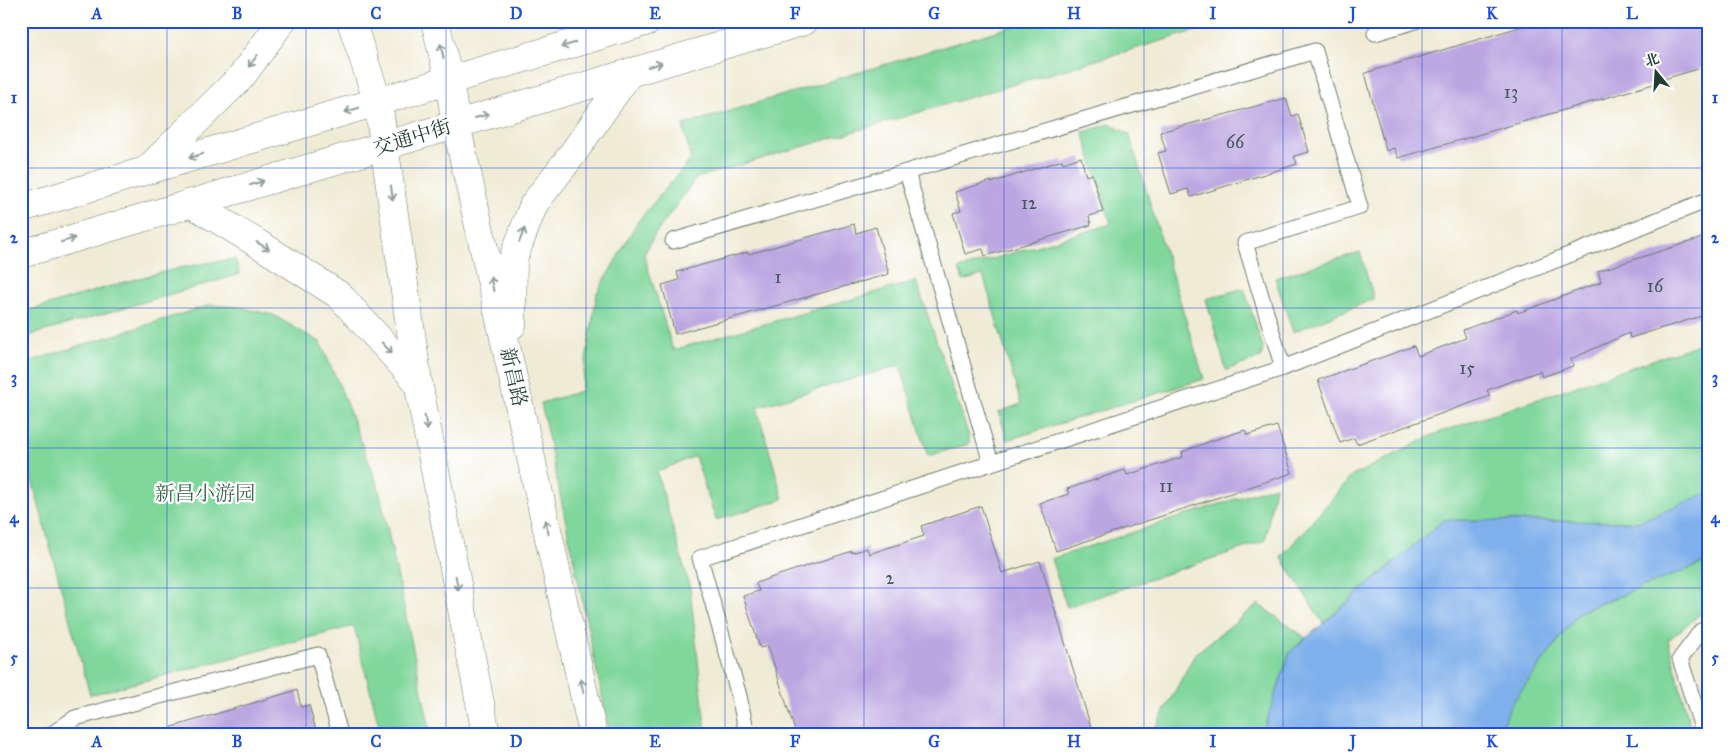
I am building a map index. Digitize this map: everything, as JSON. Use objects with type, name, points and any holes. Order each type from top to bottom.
[{"type":"main road","points":[[146,171],[241,77],[282,21]]},
{"type":"main road","points":[[351,21],[378,102],[418,382],[486,734]]},
{"type":"main road","name":"新昌路","points":[[435,21],[449,81],[456,124],[593,734]]},
{"type":"main road","points":[[21,208],[449,81],[604,26],[648,21]]},
{"type":"main road","name":"交通中街","points":[[21,254],[804,21]]},
{"type":"main road","points":[[512,369],[513,259],[534,204],[571,156],[630,72]]},
{"type":"main road","points":[[191,204],[339,295],[418,382]]},
{"type":"lane","points":[[1374,33],[1415,21]]},
{"type":"lane","points":[[673,241],[1315,51],[1360,207],[1245,243],[1283,368]]},
{"type":"lane","points":[[907,172],[991,463]]},
{"type":"lane","points":[[747,734],[739,696],[700,558],[1283,368],[1708,200]]},
{"type":"lane","points":[[1704,734],[1680,659],[1701,631],[1708,629]]},
{"type":"lane","points":[[52,734],[75,718],[318,655],[340,734]]},
{"type":"green space","points":[[1030,21],[1229,21],[696,178],[654,236],[644,255],[673,350],[916,281],[969,436],[969,444],[928,456],[900,365],[757,407],[783,499],[716,520],[695,456],[657,472],[690,588],[706,734],[610,734],[541,403],[581,391],[597,293],[638,221],[691,159],[683,125]]},
{"type":"green space","points":[[1110,124],[1129,134],[1204,379],[1007,440],[999,412],[1021,404],[983,275],[963,281],[959,269],[1111,224],[1083,132]]},
{"type":"green space","points":[[1360,252],[1374,299],[1293,332],[1275,278]]},
{"type":"green space","points":[[235,259],[240,274],[21,338],[21,313],[154,274]]},
{"type":"green space","points":[[1244,288],[1263,348],[1261,358],[1226,370],[1206,299]]},
{"type":"green space","name":"新昌小游园","points":[[210,305],[239,307],[273,315],[320,342],[340,387],[379,489],[431,734],[381,734],[354,626],[90,695],[21,439],[21,364]]},
{"type":"green space","points":[[1708,341],[1708,493],[1638,522],[1444,520],[1323,623],[1281,557],[1352,476],[1435,434]]},
{"type":"green space","points":[[1275,486],[1265,541],[1067,607],[1051,559]]},
{"type":"green space","points":[[1708,561],[1708,608],[1668,640],[1692,734],[1500,734],[1510,706],[1579,612]]},
{"type":"green space","points":[[1258,604],[1306,638],[1290,652],[1262,734],[1152,734],[1195,654]]},
{"type":"water","points":[[1708,493],[1708,561],[1579,612],[1510,706],[1500,734],[1262,734],[1290,652],[1444,520],[1638,522]]},
{"type":"building","points":[[1540,21],[1708,21],[1708,66],[1657,81],[1657,83],[1398,158],[1394,148],[1386,151],[1365,73]]},
{"type":"building","points":[[1286,98],[1292,116],[1298,114],[1309,152],[1294,156],[1297,164],[1191,197],[1188,189],[1171,194],[1158,153],[1166,151],[1160,132]]},
{"type":"building","points":[[1081,157],[1086,176],[1092,174],[1103,212],[1089,216],[1091,225],[985,256],[983,249],[965,254],[953,213],[961,211],[955,192],[991,181],[991,183],[1062,160],[1063,163]]},
{"type":"building","points":[[854,224],[856,233],[876,227],[889,274],[675,334],[662,285],[679,280],[677,272]]},
{"type":"building","points":[[1708,236],[1708,314],[1630,338],[1629,333],[1571,359],[1573,366],[1542,377],[1540,371],[1487,390],[1490,396],[1357,444],[1354,438],[1340,443],[1318,380],[1414,346],[1418,356],[1466,338],[1463,330],[1517,310],[1518,313],[1601,282],[1598,271]]},
{"type":"building","points":[[1277,426],[1292,473],[1056,551],[1040,503],[1069,494],[1067,489],[1125,470],[1127,475],[1183,457],[1182,452],[1208,442],[1245,430],[1247,435]]},
{"type":"building","points":[[981,506],[1002,573],[1040,561],[1093,734],[796,734],[768,646],[760,648],[743,596],[759,591],[756,583],[773,577],[852,551],[852,553],[867,548],[869,554],[924,536],[921,526]]},
{"type":"building","points":[[297,690],[301,707],[309,705],[317,734],[173,734],[172,727]]}]
